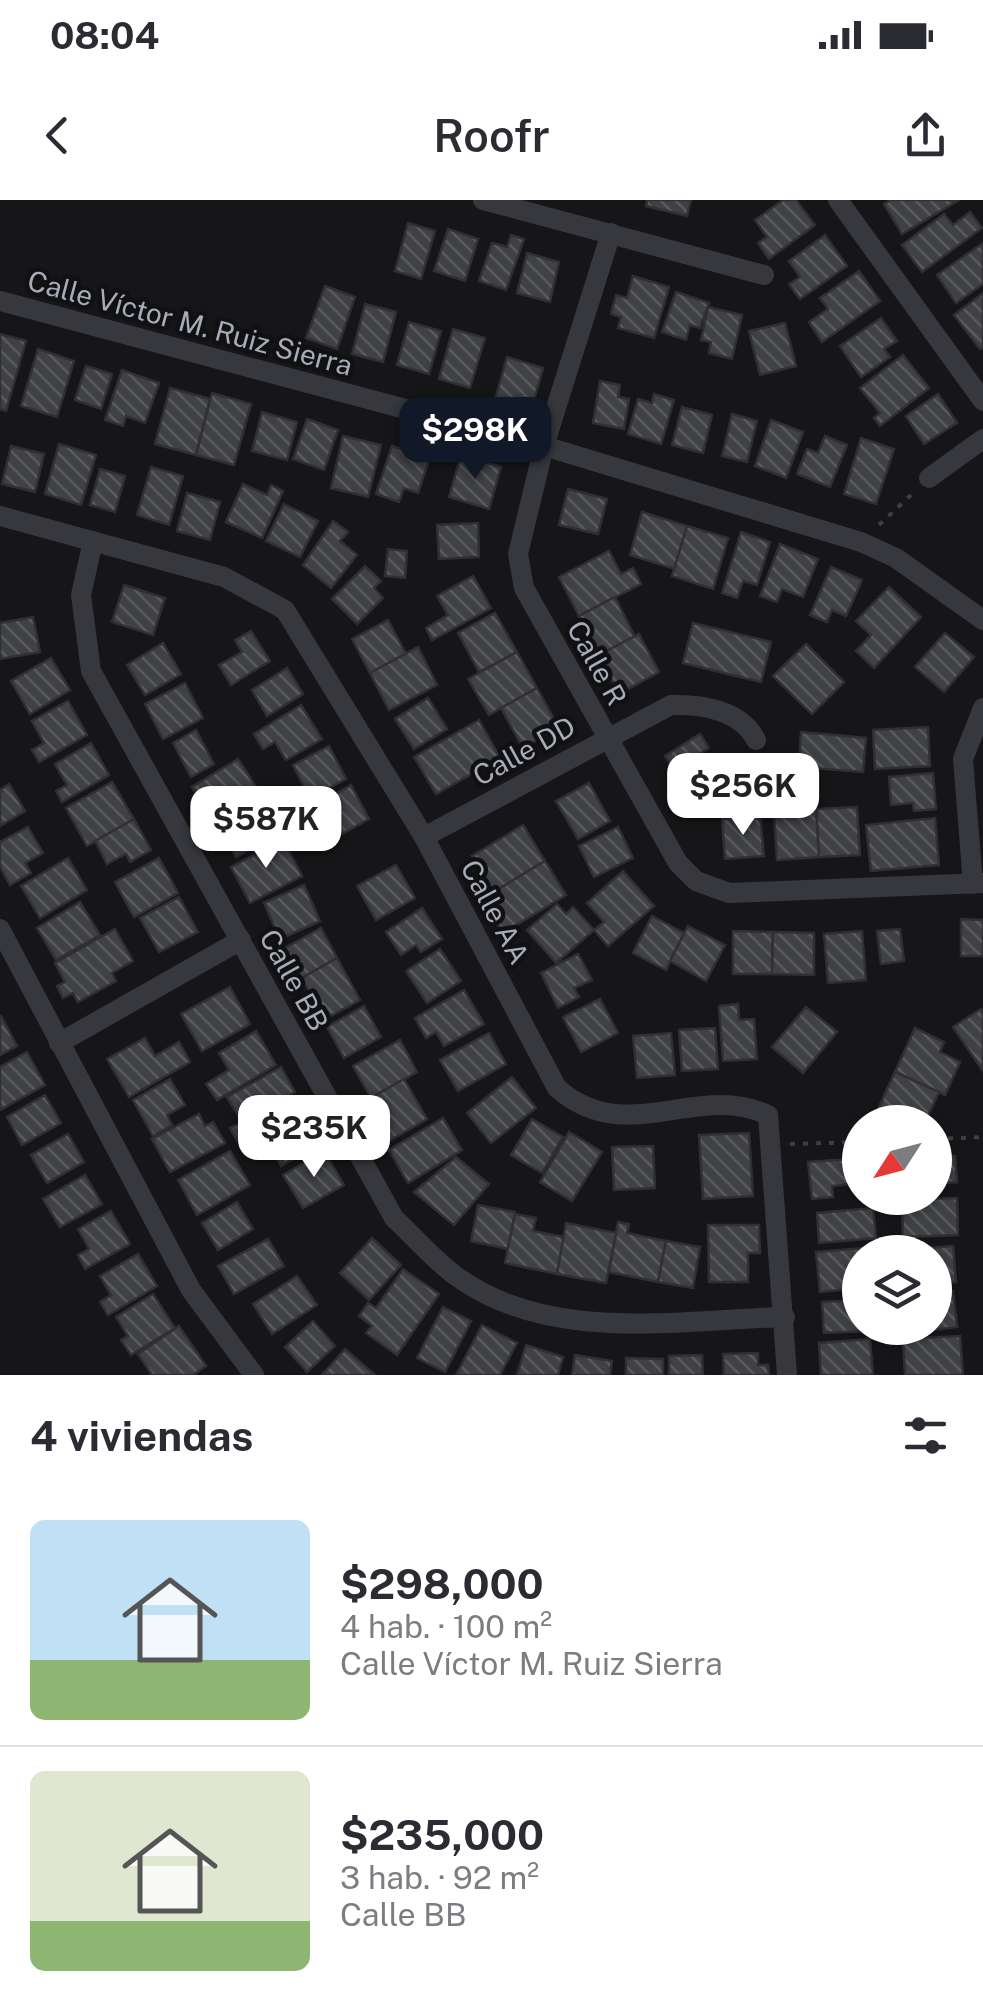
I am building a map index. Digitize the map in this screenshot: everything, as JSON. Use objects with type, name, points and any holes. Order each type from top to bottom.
[{"type":"street","points":[[483,200],[764,275]]},
{"type":"street","points":[[838,200],[983,401]]},
{"type":"street","name":"Calle R","points":[[610,233],[544,446],[518,554],[519,570],[524,588],[678,863],[705,886],[738,894],[978,884]]},
{"type":"street","name":"Calle Víctor M. Ruiz Sierra","points":[[0,300],[544,446],[860,542],[896,558],[983,620]]},
{"type":"street","points":[[929,478],[983,439]]},
{"type":"street","name":"Calle AA","points":[[0,516],[224,578],[284,610],[424,837],[557,1088],[567,1096],[603,1115],[745,1104],[768,1115],[787,1375]]},
{"type":"street","name":"Calle BB","points":[[93,541],[81,595],[92,671],[394,1218],[455,1276],[493,1298],[568,1322],[785,1317]]},
{"type":"street","name":"Calle DD","points":[[424,837],[671,705],[697,704],[726,714],[750,728],[756,740]]},
{"type":"street","points":[[978,884],[962,760],[983,708]]},
{"type":"street","points":[[0,928],[192,1290],[254,1375]]},
{"type":"street","points":[[59,1042],[241,940]]},
{"type":"path","points":[[860,542],[929,478]]},
{"type":"path","points":[[952,1138],[983,1137]]},
{"type":"path","points":[[770,1145],[842,1143]]},
{"type":"building","points":[[647,200],[691,200],[687,216],[646,206]]},
{"type":"building","points":[[783,200],[796,200],[815,225],[769,259],[758,243],[767,237],[755,220]]},
{"type":"building","points":[[891,200],[959,200],[902,234],[884,204]]},
{"type":"building","points":[[970,212],[982,228],[922,272],[902,245],[944,214],[953,225]]},
{"type":"building","points":[[408,223],[435,231],[421,279],[395,271]]},
{"type":"building","points":[[448,229],[478,239],[465,281],[434,271]]},
{"type":"building","points":[[511,235],[524,239],[506,290],[479,281],[492,243],[507,247]]},
{"type":"building","points":[[825,235],[847,266],[800,299],[789,284],[800,277],[789,261]]},
{"type":"building","points":[[983,243],[983,284],[956,303],[937,275]]},
{"type":"building","points":[[527,253],[559,262],[550,302],[517,293]]},
{"type":"building","points":[[859,271],[880,301],[822,342],[809,322],[828,309],[820,298]]},
{"type":"building","points":[[633,276],[669,287],[654,338],[618,328],[621,317],[611,314],[616,295],[627,298]]},
{"type":"building","points":[[325,286],[355,297],[337,349],[306,338]]},
{"type":"building","points":[[676,292],[709,303],[700,328],[690,325],[686,340],[662,332]]},
{"type":"building","points":[[983,293],[983,347],[980,349],[954,315]]},
{"type":"building","points":[[365,304],[396,312],[383,362],[352,354]]},
{"type":"building","points":[[708,307],[742,315],[732,359],[709,353],[711,342],[701,340]]},
{"type":"building","points":[[881,318],[897,341],[884,349],[890,357],[861,377],[840,346]]},
{"type":"building","points":[[409,322],[441,331],[429,374],[397,365]]},
{"type":"building","points":[[785,323],[796,366],[760,375],[749,331]]},
{"type":"building","points":[[453,329],[485,338],[470,388],[439,379]]},
{"type":"building","points":[[0,334],[26,341],[6,411],[0,409]]},
{"type":"building","points":[[38,349],[74,361],[57,417],[21,406]]},
{"type":"building","points":[[903,355],[929,388],[880,426],[874,418],[880,413],[860,388]]},
{"type":"building","points":[[507,357],[543,368],[531,411],[495,400]]},
{"type":"building","points":[[86,366],[112,374],[101,409],[75,400]]},
{"type":"building","points":[[122,370],[159,383],[145,423],[126,416],[123,426],[105,420]]},
{"type":"building","points":[[600,381],[620,385],[618,397],[629,399],[624,429],[593,423]]},
{"type":"building","points":[[170,388],[210,399],[196,455],[155,444]]},
{"type":"building","points":[[212,393],[251,404],[234,465],[196,455]]},
{"type":"building","points":[[654,394],[674,400],[661,444],[628,434],[638,399],[652,403]]},
{"type":"building","points":[[938,394],[957,423],[924,444],[906,416]]},
{"type":"building","points":[[682,407],[712,415],[703,453],[672,445]]},
{"type":"building","points":[[262,412],[297,422],[287,460],[252,451]]},
{"type":"building","points":[[732,414],[757,421],[747,462],[722,456]]},
{"type":"building","points":[[307,419],[338,430],[324,470],[293,459]]},
{"type":"building","points":[[771,420],[803,432],[786,478],[755,466]]},
{"type":"building","points":[[343,436],[381,445],[368,497],[331,488]]},
{"type":"building","points":[[825,436],[847,445],[830,487],[797,474],[807,449],[818,453]]},
{"type":"building","points":[[404,438],[433,448],[418,493],[404,488],[399,502],[376,494],[392,446],[400,449]]},
{"type":"building","points":[[861,438],[894,449],[876,504],[844,494]]},
{"type":"building","points":[[59,444],[96,455],[81,505],[45,494]]},
{"type":"building","points":[[11,446],[44,454],[35,492],[2,484]]},
{"type":"building","points":[[461,455],[501,467],[489,509],[449,497]]},
{"type":"building","points":[[151,467],[183,476],[169,525],[137,515]]},
{"type":"building","points":[[100,469],[125,476],[115,512],[90,505]]},
{"type":"building","points":[[243,484],[267,495],[271,485],[283,491],[262,538],[226,522]]},
{"type":"building","points":[[568,489],[607,499],[598,534],[559,525]]},
{"type":"building","points":[[187,493],[220,502],[210,540],[177,531]]},
{"type":"building","points":[[284,504],[318,521],[300,557],[266,541]]},
{"type":"building","points":[[642,512],[687,526],[675,569],[630,555]]},
{"type":"building","points":[[333,521],[348,532],[340,541],[357,555],[331,588],[303,565]]},
{"type":"building","points":[[478,523],[479,557],[439,559],[437,525]]},
{"type":"building","points":[[687,526],[728,538],[713,589],[672,576]]},
{"type":"building","points":[[741,532],[770,542],[757,585],[743,581],[737,598],[722,593]]},
{"type":"building","points":[[780,544],[818,559],[803,597],[782,589],[777,602],[760,596]]},
{"type":"building","points":[[388,549],[407,551],[405,578],[385,576]]},
{"type":"building","points":[[609,551],[621,574],[633,568],[641,584],[579,616],[559,577]]},
{"type":"building","points":[[365,566],[381,581],[374,588],[383,598],[357,624],[332,599]]},
{"type":"building","points":[[831,567],[862,580],[846,616],[832,610],[827,622],[810,615]]},
{"type":"building","points":[[473,576],[491,608],[432,640],[426,628],[448,615],[437,596]]},
{"type":"building","points":[[124,585],[165,598],[153,635],[112,622]]},
{"type":"building","points":[[889,587],[921,617],[874,668],[856,651],[871,635],[856,621]]},
{"type":"building","points":[[615,597],[635,637],[599,655],[579,616]]},
{"type":"building","points":[[495,613],[517,652],[479,672],[458,633]]},
{"type":"building","points":[[33,617],[40,652],[0,659],[0,623]]},
{"type":"building","points":[[388,620],[406,654],[370,673],[352,639]]},
{"type":"building","points":[[693,623],[771,642],[761,682],[683,663]]},
{"type":"building","points":[[251,631],[270,661],[231,685],[219,665],[242,652],[235,640]]},
{"type":"building","points":[[945,633],[974,657],[944,692],[915,667]]},
{"type":"building","points":[[639,634],[659,672],[619,694],[599,655]]},
{"type":"building","points":[[163,643],[181,674],[145,695],[127,665]]},
{"type":"building","points":[[806,644],[844,682],[812,714],[773,676]]},
{"type":"building","points":[[418,647],[437,685],[389,710],[370,673]]},
{"type":"building","points":[[517,652],[537,688],[489,715],[468,679]]},
{"type":"building","points":[[51,658],[70,690],[30,714],[11,681]]},
{"type":"building","points":[[287,668],[303,694],[267,716],[252,690]]},
{"type":"building","points":[[185,683],[203,718],[163,739],[145,704]]},
{"type":"building","points":[[537,688],[559,728],[523,748],[501,708]]},
{"type":"building","points":[[428,698],[447,729],[414,749],[395,719]]},
{"type":"building","points":[[68,701],[87,735],[39,762],[32,750],[44,743],[32,721]]},
{"type":"building","points":[[301,705],[322,739],[286,760],[275,742],[263,749],[254,734]]},
{"type":"building","points":[[479,720],[500,758],[436,794],[414,757]]},
{"type":"building","points":[[928,727],[930,766],[875,769],[873,730]]},
{"type":"building","points":[[196,730],[214,764],[191,777],[173,743]]},
{"type":"building","points":[[801,732],[866,738],[863,772],[799,767]]},
{"type":"building","points":[[700,734],[709,748],[698,755],[713,778],[688,793],[665,756]]},
{"type":"building","points":[[91,743],[109,775],[62,802],[56,791],[67,785],[55,764]]},
{"type":"building","points":[[329,746],[346,779],[310,798],[293,765]]},
{"type":"building","points":[[238,759],[256,787],[209,816],[192,787]]},
{"type":"building","points":[[933,773],[936,809],[914,811],[913,803],[891,805],[889,777]]},
{"type":"building","points":[[112,782],[134,819],[87,846],[66,808]]},
{"type":"building","points":[[589,783],[610,821],[578,839],[556,801]]},
{"type":"building","points":[[9,784],[25,811],[0,826],[0,790]]},
{"type":"building","points":[[351,785],[369,819],[331,840],[313,807]]},
{"type":"building","points":[[257,799],[276,835],[236,857],[216,822]]},
{"type":"building","points":[[857,807],[860,855],[819,857],[816,809]]},
{"type":"building","points":[[816,809],[819,857],[777,860],[774,812]]},
{"type":"building","points":[[760,816],[764,856],[725,859],[722,819]]},
{"type":"building","points":[[935,818],[939,865],[871,871],[866,825]]},
{"type":"building","points":[[134,819],[151,850],[130,862],[126,854],[107,864],[95,841]]},
{"type":"building","points":[[523,825],[545,861],[494,892],[472,856]]},
{"type":"building","points":[[28,827],[43,853],[25,863],[31,873],[10,885],[0,867],[0,842]]},
{"type":"building","points":[[618,827],[633,858],[594,877],[579,846]]},
{"type":"building","points":[[283,840],[302,876],[250,903],[231,867]]},
{"type":"building","points":[[68,858],[87,890],[40,918],[21,886]]},
{"type":"building","points":[[159,858],[178,893],[134,917],[115,882]]},
{"type":"building","points":[[545,861],[566,895],[503,933],[482,899]]},
{"type":"building","points":[[396,865],[415,898],[376,920],[357,886]]},
{"type":"building","points":[[623,871],[654,906],[608,946],[594,930],[604,922],[587,903]]},
{"type":"building","points":[[304,885],[320,921],[280,939],[264,903]]},
{"type":"building","points":[[179,897],[198,932],[159,952],[140,918]]},
{"type":"building","points":[[80,902],[100,935],[56,960],[37,928]]},
{"type":"building","points":[[557,904],[566,914],[573,907],[594,930],[556,963],[527,930]]},
{"type":"building","points":[[422,908],[442,939],[421,952],[416,945],[401,955],[386,932]]},
{"type":"building","points":[[652,916],[684,933],[666,970],[633,953]]},
{"type":"building","points":[[961,919],[983,920],[983,956],[961,956]]},
{"type":"building","points":[[688,926],[725,945],[706,981],[670,961]]},
{"type":"building","points":[[321,928],[337,958],[302,978],[285,948]]},
{"type":"building","points":[[115,929],[133,961],[112,973],[116,981],[78,1002],[73,993],[63,998],[57,986],[65,982],[55,963]]},
{"type":"building","points":[[900,929],[904,961],[881,964],[877,931]]},
{"type":"building","points":[[733,931],[773,932],[772,974],[733,974]]},
{"type":"building","points":[[862,931],[866,980],[828,983],[824,934]]},
{"type":"building","points":[[773,932],[814,933],[814,975],[772,974]]},
{"type":"building","points":[[440,949],[461,981],[427,1003],[406,971]]},
{"type":"building","points":[[578,954],[592,980],[574,988],[579,997],[558,1008],[541,973]]},
{"type":"building","points":[[337,958],[360,1000],[325,1019],[302,978]]},
{"type":"building","points":[[230,987],[250,1024],[202,1051],[181,1014]]},
{"type":"building","points":[[464,990],[484,1024],[444,1046],[436,1032],[426,1038],[415,1018]]},
{"type":"building","points":[[600,999],[618,1033],[581,1052],[563,1017]]},
{"type":"building","points":[[738,1004],[739,1020],[754,1019],[757,1059],[723,1061],[719,1006]]},
{"type":"building","points":[[364,1006],[381,1037],[344,1058],[327,1027]]},
{"type":"building","points":[[806,1007],[837,1032],[803,1073],[772,1047]]},
{"type":"building","points":[[981,1009],[983,1012],[983,1071],[953,1027]]},
{"type":"building","points":[[0,1017],[17,1046],[0,1055]]},
{"type":"building","points":[[715,1028],[718,1069],[682,1071],[679,1030]]},
{"type":"building","points":[[915,1028],[944,1042],[940,1052],[960,1062],[945,1095],[895,1072]]},
{"type":"building","points":[[256,1031],[276,1065],[217,1100],[206,1084],[229,1070],[219,1053]]},
{"type":"building","points":[[489,1033],[506,1064],[458,1091],[440,1060]]},
{"type":"building","points":[[671,1033],[675,1075],[637,1078],[633,1036]]},
{"type":"building","points":[[145,1038],[155,1056],[179,1042],[190,1062],[129,1097],[107,1059]]},
{"type":"building","points":[[400,1040],[417,1072],[371,1098],[353,1066]]},
{"type":"building","points":[[27,1052],[45,1085],[0,1110],[0,1067]]},
{"type":"building","points":[[281,1067],[295,1092],[290,1095],[296,1107],[237,1141],[230,1128],[242,1122],[227,1097]]},
{"type":"building","points":[[895,1072],[939,1092],[933,1105],[880,1105]]},
{"type":"building","points":[[512,1077],[536,1108],[491,1143],[467,1113]]},
{"type":"building","points":[[170,1079],[185,1105],[167,1115],[172,1125],[153,1136],[133,1100]]},
{"type":"building","points":[[404,1079],[427,1119],[389,1141],[366,1101]]},
{"type":"building","points":[[45,1095],[61,1123],[22,1145],[7,1117]]},
{"type":"building","points":[[301,1113],[319,1145],[281,1166],[263,1134]]},
{"type":"building","points":[[199,1114],[205,1126],[213,1122],[225,1143],[170,1172],[152,1139]]},
{"type":"building","points":[[443,1118],[462,1150],[408,1183],[389,1150]]},
{"type":"building","points":[[532,1119],[563,1137],[542,1173],[511,1155]]},
{"type":"building","points":[[569,1132],[602,1152],[572,1201],[540,1182]]},
{"type":"building","points":[[749,1133],[753,1196],[703,1199],[699,1135]]},
{"type":"building","points":[[68,1134],[84,1162],[47,1183],[31,1155]]},
{"type":"building","points":[[653,1146],[655,1188],[614,1190],[612,1147]]},
{"type":"building","points":[[230,1151],[250,1185],[197,1215],[178,1180]]},
{"type":"building","points":[[324,1151],[344,1185],[303,1208],[283,1175]]},
{"type":"building","points":[[955,1156],[957,1182],[952,1182]]},
{"type":"building","points":[[456,1157],[489,1184],[454,1225],[414,1192]]},
{"type":"building","points":[[842,1160],[842,1185],[832,1186],[833,1197],[812,1199],[808,1162]]},
{"type":"building","points":[[85,1175],[102,1204],[60,1227],[43,1199]]},
{"type":"building","points":[[952,1198],[957,1198],[958,1235],[903,1235],[902,1215],[952,1215]]},
{"type":"building","points":[[237,1202],[253,1229],[218,1250],[202,1223]]},
{"type":"building","points":[[478,1205],[515,1212],[508,1249],[471,1241]]},
{"type":"building","points":[[111,1211],[130,1244],[85,1269],[78,1255],[89,1249],[78,1229]]},
{"type":"building","points":[[842,1211],[842,1215],[874,1215],[876,1235],[842,1235],[842,1241],[819,1243],[817,1213]]},
{"type":"building","points":[[515,1214],[536,1218],[533,1231],[564,1237],[557,1274],[505,1263]]},
{"type":"building","points":[[618,1222],[629,1224],[627,1233],[666,1241],[658,1282],[609,1272]]},
{"type":"building","points":[[566,1223],[616,1233],[606,1283],[557,1274]]},
{"type":"building","points":[[708,1225],[759,1225],[760,1253],[748,1253],[748,1282],[709,1282]]},
{"type":"building","points":[[372,1238],[401,1265],[369,1300],[340,1273]]},
{"type":"building","points":[[268,1239],[284,1266],[234,1294],[218,1266]]},
{"type":"building","points":[[666,1241],[700,1247],[693,1288],[658,1282]]},
{"type":"building","points":[[953,1246],[956,1282],[952,1282]]},
{"type":"building","points":[[842,1250],[842,1290],[820,1292],[816,1252]]},
{"type":"building","points":[[138,1254],[157,1286],[108,1315],[100,1302],[111,1295],[100,1276]]},
{"type":"building","points":[[403,1269],[439,1294],[397,1355],[366,1333],[372,1326],[359,1316],[368,1303],[376,1308]]},
{"type":"building","points":[[297,1276],[317,1305],[272,1334],[253,1304]]},
{"type":"building","points":[[952,1291],[957,1327],[952,1328]]},
{"type":"building","points":[[153,1294],[175,1328],[131,1355],[121,1340],[128,1336],[116,1317]]},
{"type":"building","points":[[842,1301],[842,1332],[824,1333],[822,1302]]},
{"type":"building","points":[[443,1307],[471,1321],[445,1372],[417,1358]]},
{"type":"building","points":[[313,1321],[335,1346],[307,1372],[285,1347]]},
{"type":"building","points":[[482,1325],[517,1343],[500,1375],[456,1375]]},
{"type":"building","points":[[179,1326],[206,1366],[193,1375],[152,1375],[138,1354]]},
{"type":"building","points":[[952,1336],[960,1336],[963,1375],[905,1375],[903,1345],[952,1345]]},
{"type":"building","points":[[819,1343],[870,1345],[873,1375],[821,1375]]},
{"type":"building","points":[[526,1345],[563,1357],[558,1375],[517,1375]]},
{"type":"building","points":[[345,1349],[375,1375],[322,1375]]},
{"type":"building","points":[[758,1353],[758,1365],[768,1365],[769,1375],[724,1375],[723,1354]]},
{"type":"building","points":[[575,1355],[612,1361],[610,1375],[572,1375]]},
{"type":"building","points":[[702,1355],[703,1375],[669,1375],[669,1356]]},
{"type":"building","points":[[626,1358],[663,1359],[663,1375],[626,1375]]}]
